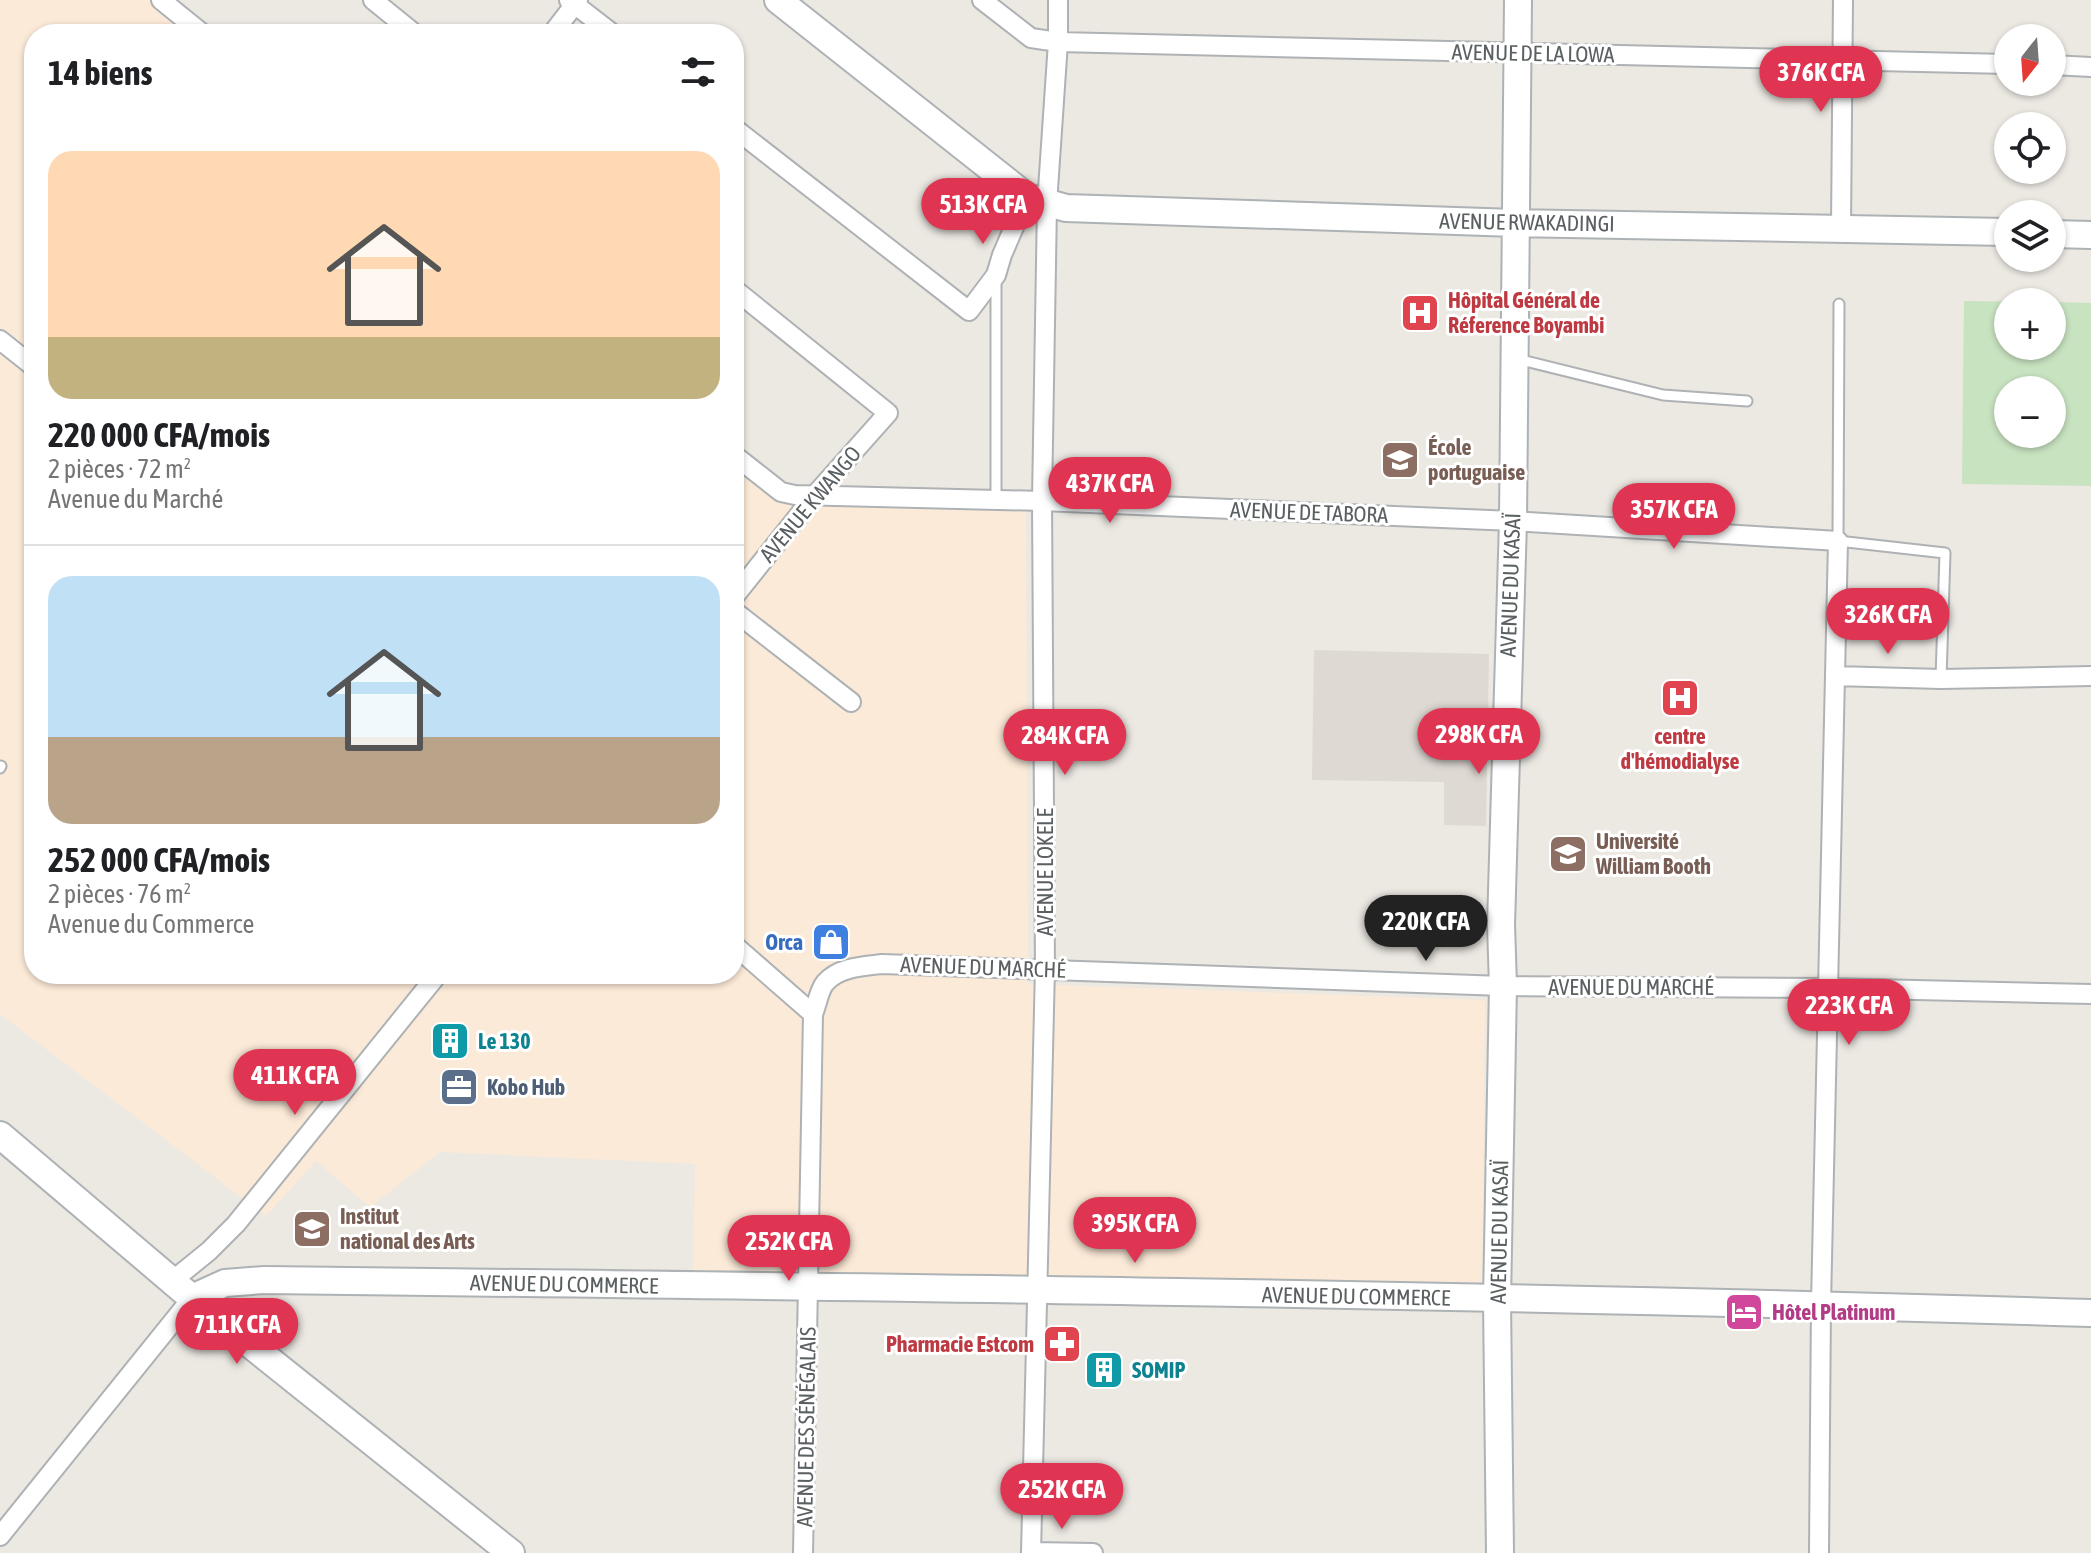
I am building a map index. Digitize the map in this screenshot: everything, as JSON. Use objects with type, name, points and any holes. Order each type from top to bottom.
[{"type":"street","points":[[161,0],[191,24]]},
{"type":"street","points":[[373,0],[403,24]]},
{"type":"street","points":[[744,136],[969,311],[996,275],[1002,255],[1037,200],[778,0]]},
{"type":"street","name":"AVENUE DE LA LOWA","points":[[982,0],[1031,38],[1058,42],[1994,64]]},
{"type":"street","name":"AVENUE LOKELE","points":[[1031,1552],[1045,968],[1037,200],[1058,42],[1058,0]]},
{"type":"street","name":"AVENUE DU KASAÏ","points":[[1500,1553],[1497,1300],[1503,986],[1501,911],[1513,521],[1518,0]]},
{"type":"street","points":[[1841,228],[1843,0]]},
{"type":"street","points":[[559,24],[574,1],[601,24]]},
{"type":"street","points":[[2066,66],[2091,67]]},
{"type":"street","name":"AVENUE RWAKADINGI","points":[[1037,200],[1086,210],[1515,223],[1994,232]]},
{"type":"street","points":[[2066,234],[2091,235]]},
{"type":"street","name":"AVENUE KWANGO","points":[[744,297],[888,413],[815,495],[744,584]]},
{"type":"street","points":[[0,340],[24,359]]},
{"type":"street","name":"AVENUE DE TABORA","points":[[744,463],[781,492],[815,495],[1042,501],[1513,521],[1838,541]]},
{"type":"street","points":[[1819,1553],[1821,1304],[1838,541]]},
{"type":"street","points":[[744,619],[851,702]]},
{"type":"street","points":[[1835,676],[1941,679],[2091,676]]},
{"type":"street","points":[[744,954],[813,1014]]},
{"type":"street","name":"AVENUE DU MARCHÉ","points":[[813,1014],[825,983],[856,966],[882,964],[1503,986],[1830,988],[2091,994]]},
{"type":"street","points":[[0,1536],[209,1251],[236,1224],[430,984]]},
{"type":"street","name":"AVENUE DES SÉNÉGALAIS","points":[[803,1553],[813,1014]]},
{"type":"street","points":[[0,1135],[182,1290],[511,1553]]},
{"type":"street","name":"AVENUE DU COMMERCE","points":[[182,1290],[264,1280],[1037,1288],[1497,1300],[1821,1304],[2091,1313]]},
{"type":"street","points":[[1031,1552],[1093,1553]]},
{"type":"lane","points":[[996,275],[996,500]]},
{"type":"lane","points":[[1839,304],[1838,541],[1945,553],[1941,679]]},
{"type":"lane","points":[[1513,358],[1663,395],[1747,401]]},
{"type":"shaded area","points":[[0,0],[157,0],[187,24],[24,24],[24,984],[744,984],[744,471],[781,500],[1026,510],[1028,984],[1485,1000],[1482,1282],[821,1278],[693,1274],[695,1164],[440,1152],[370,1207],[316,1161],[266,1216],[0,1014]]},
{"type":"shaded area","points":[[1314,650],[1489,654],[1486,826],[1444,825],[1444,782],[1312,780]]},
{"type":"green space","points":[[1964,301],[1994,301],[1994,360],[2066,360],[2066,302],[2091,303],[2091,486],[1962,484]]},
{"type":"place","name":"Hôpital Général de Réference Boyambi","points":[[1420,313]]},
{"type":"place","name":"École portuguaise","points":[[1400,460]]},
{"type":"place","name":"centre d'hémodialyse","points":[[1680,698]]},
{"type":"place","name":"Université William Booth","points":[[1568,854]]},
{"type":"place","name":"Orca","points":[[831,942]]},
{"type":"place","name":"Le 130","points":[[450,1041]]},
{"type":"place","name":"Kobo Hub","points":[[459,1087]]},
{"type":"place","name":"Institut national des Arts","points":[[312,1229]]},
{"type":"place","name":"Hôtel Platinum","points":[[1744,1312]]},
{"type":"place","name":"Pharmacie Estcom","points":[[1062,1344]]},
{"type":"place","name":"SOMIP","points":[[1104,1370]]}]
